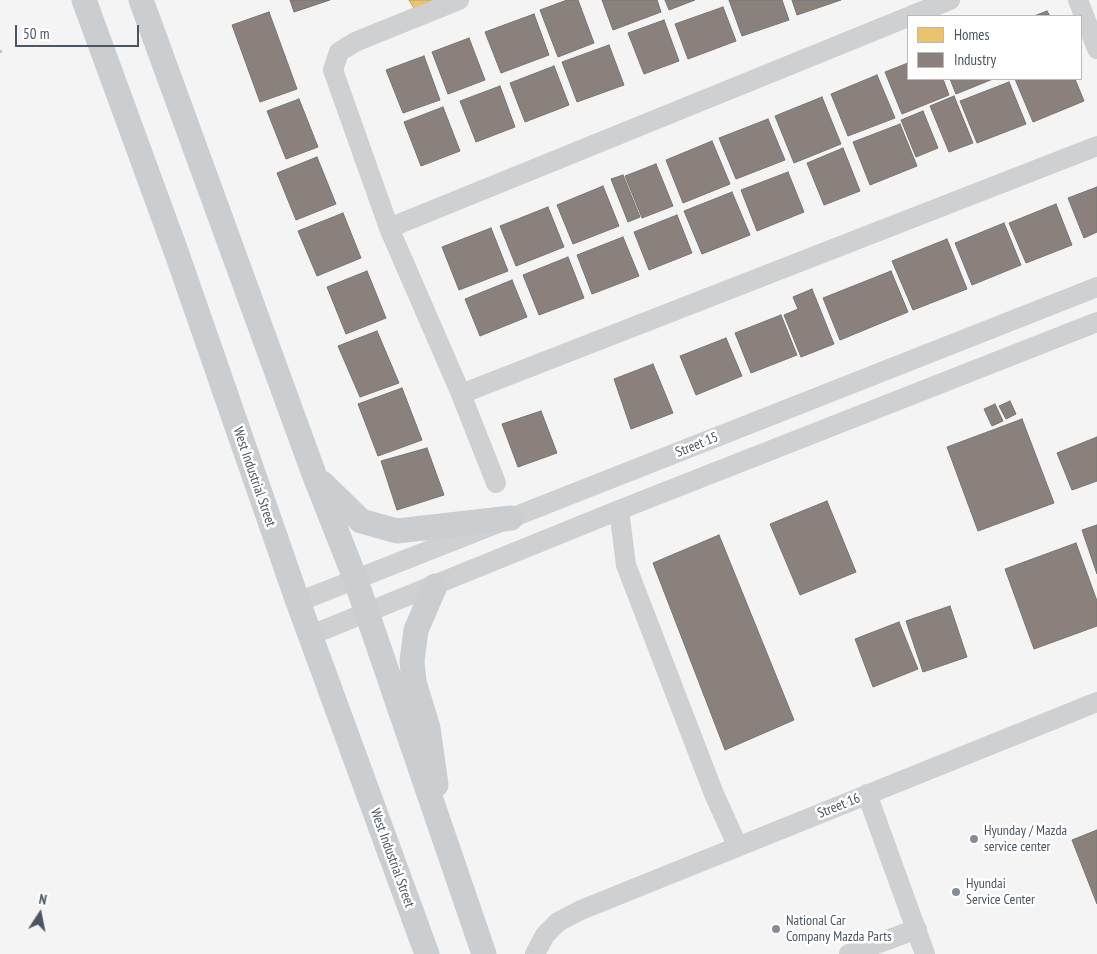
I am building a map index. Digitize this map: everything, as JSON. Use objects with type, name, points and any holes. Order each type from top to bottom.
[{"type":"main road","name":"West Industrial Street","points":[[84,0],[180,264],[298,602],[427,954]]},
{"type":"main road","points":[[141,0],[314,474],[355,578],[440,832],[484,954]]},
{"type":"main road","points":[[314,474],[361,521],[378,527],[397,531],[512,518]]},
{"type":"main road","points":[[435,586],[416,630],[412,661],[414,682],[428,728],[435,772],[440,832]]},
{"type":"street","points":[[459,0],[355,42],[339,52],[332,70],[389,228],[461,394],[496,483]]},
{"type":"street","points":[[914,15],[950,0]]},
{"type":"street","points":[[1078,0],[1097,49]]},
{"type":"street","points":[[389,228],[907,18]]},
{"type":"street","points":[[461,394],[1097,146]]},
{"type":"street","name":"Street 15","points":[[298,602],[1097,287]]},
{"type":"street","points":[[311,635],[619,510],[1097,322]]},
{"type":"street","points":[[619,510],[626,564],[714,794],[738,847]]},
{"type":"street","name":"Street 16","points":[[535,954],[545,935],[558,922],[581,910],[1097,702]]},
{"type":"street","points":[[868,794],[925,954]]},
{"type":"street","points":[[849,954],[917,928]]},
{"type":"building: Homes","points":[[409,0],[433,0],[414,8]]},
{"type":"building: Industry","points":[[290,0],[330,0],[294,12]]},
{"type":"building: Industry","points":[[567,0],[578,0],[594,43],[558,57],[540,10]]},
{"type":"building: Industry","points":[[602,0],[657,0],[661,12],[613,30]]},
{"type":"building: Industry","points":[[665,0],[695,0],[669,10]]},
{"type":"building: Industry","points":[[729,0],[782,0],[789,20],[742,36]]},
{"type":"building: Industry","points":[[792,0],[841,0],[797,15]]},
{"type":"building: Industry","points":[[723,7],[736,41],[688,59],[675,24]]},
{"type":"building: Industry","points":[[1047,11],[1049,15],[1037,15]]},
{"type":"building: Industry","points":[[269,12],[297,89],[260,102],[232,25]]},
{"type":"building: Industry","points":[[534,14],[549,55],[501,73],[485,32]]},
{"type":"building: Industry","points":[[664,20],[679,61],[644,74],[628,33]]},
{"type":"building: Industry","points":[[469,38],[485,80],[448,94],[432,52]]},
{"type":"building: Industry","points":[[609,45],[624,85],[577,102],[562,62]]},
{"type":"building: Industry","points":[[424,56],[440,100],[403,113],[386,70]]},
{"type":"building: Industry","points":[[907,63],[907,80],[943,80],[949,95],[902,114],[885,72]]},
{"type":"building: Industry","points":[[554,66],[569,105],[525,122],[510,83]]},
{"type":"building: Industry","points":[[877,75],[895,118],[848,136],[831,94]]},
{"type":"building: Industry","points":[[950,80],[991,80],[956,94]]},
{"type":"building: Industry","points":[[1015,80],[1075,80],[1084,101],[1033,122]]},
{"type":"building: Industry","points":[[1009,82],[1026,124],[977,143],[960,101]]},
{"type":"building: Industry","points":[[500,86],[515,127],[476,142],[460,101]]},
{"type":"building: Industry","points":[[954,96],[973,143],[949,152],[930,106]]},
{"type":"building: Industry","points":[[822,97],[841,144],[794,163],[775,116]]},
{"type":"building: Industry","points":[[299,99],[318,147],[286,159],[267,111]]},
{"type":"building: Industry","points":[[443,107],[460,151],[421,166],[404,122]]},
{"type":"building: Industry","points":[[923,111],[938,148],[916,157],[901,120]]},
{"type":"building: Industry","points":[[768,119],[785,160],[736,179],[719,138]]},
{"type":"building: Industry","points":[[900,124],[917,166],[870,185],[853,142]]},
{"type":"building: Industry","points":[[712,141],[730,184],[683,203],[666,160]]},
{"type":"building: Industry","points":[[843,148],[860,191],[824,205],[807,163]]},
{"type":"building: Industry","points":[[317,157],[336,204],[296,220],[277,173]]},
{"type":"building: Industry","points":[[656,164],[673,206],[642,218],[625,176]]},
{"type":"building: Industry","points":[[788,172],[804,212],[757,231],[741,190]]},
{"type":"building: Industry","points":[[623,175],[640,217],[628,222],[611,179]]},
{"type":"building: Industry","points":[[603,186],[619,226],[573,244],[557,205]]},
{"type":"building: Industry","points":[[1097,187],[1097,232],[1084,238],[1068,198]]},
{"type":"building: Industry","points":[[732,192],[750,235],[702,254],[684,211]]},
{"type":"building: Industry","points":[[1056,204],[1072,245],[1026,263],[1009,223]]},
{"type":"building: Industry","points":[[548,207],[564,247],[516,266],[500,226]]},
{"type":"building: Industry","points":[[343,213],[361,258],[317,276],[298,231]]},
{"type":"building: Industry","points":[[677,215],[692,253],[649,270],[634,232]]},
{"type":"building: Industry","points":[[1004,223],[1021,265],[972,285],[955,243]]},
{"type":"building: Industry","points":[[491,228],[508,271],[459,290],[442,247]]},
{"type":"building: Industry","points":[[623,237],[639,276],[592,294],[577,255]]},
{"type":"building: Industry","points":[[947,239],[967,289],[913,310],[892,261]]},
{"type":"building: Industry","points":[[568,257],[584,298],[539,315],[523,275]]},
{"type":"building: Industry","points":[[367,271],[386,318],[346,334],[327,287]]},
{"type":"building: Industry","points":[[891,271],[908,312],[840,340],[823,298]]},
{"type":"building: Industry","points":[[512,280],[527,317],[480,336],[465,299]]},
{"type":"building: Industry","points":[[812,289],[834,344],[801,357],[784,315],[798,309],[793,297]]},
{"type":"building: Industry","points":[[781,315],[797,355],[751,373],[735,333]]},
{"type":"building: Industry","points":[[377,331],[399,383],[360,397],[338,346]]},
{"type":"building: Industry","points":[[726,338],[742,376],[696,395],[680,356]]},
{"type":"building: Industry","points":[[653,364],[673,413],[631,429],[614,379]]},
{"type":"building: Industry","points":[[402,388],[422,440],[378,456],[358,404]]},
{"type":"building: Industry","points":[[1010,401],[1016,414],[1006,419],[999,406]]},
{"type":"building: Industry","points":[[995,404],[1003,421],[992,426],[984,409]]},
{"type":"building: Industry","points":[[541,411],[557,453],[518,467],[502,424]]},
{"type":"building: Industry","points":[[1022,419],[1054,503],[978,531],[947,447]]},
{"type":"building: Industry","points":[[1097,437],[1097,481],[1072,490],[1057,453]]},
{"type":"building: Industry","points":[[427,448],[444,495],[397,510],[381,461]]},
{"type":"building: Industry","points":[[827,501],[856,572],[800,595],[770,524]]},
{"type":"building: Industry","points":[[1097,525],[1097,574],[1082,530]]},
{"type":"building: Industry","points":[[719,535],[794,720],[725,750],[653,563]]},
{"type":"building: Industry","points":[[1076,543],[1097,601],[1097,626],[1034,649],[1005,569]]},
{"type":"building: Industry","points":[[950,606],[967,657],[923,672],[906,621]]},
{"type":"building: Industry","points":[[899,622],[918,669],[873,687],[855,639]]},
{"type":"building: Industry","points":[[1097,830],[1097,904],[1072,840]]},
{"type":"place","name":"Hyunday / Mazda service center","points":[[974,839]]},
{"type":"place","name":"Hyundai Service Center","points":[[956,892]]},
{"type":"place","name":"National Car Company Mazda Parts","points":[[776,929]]}]
